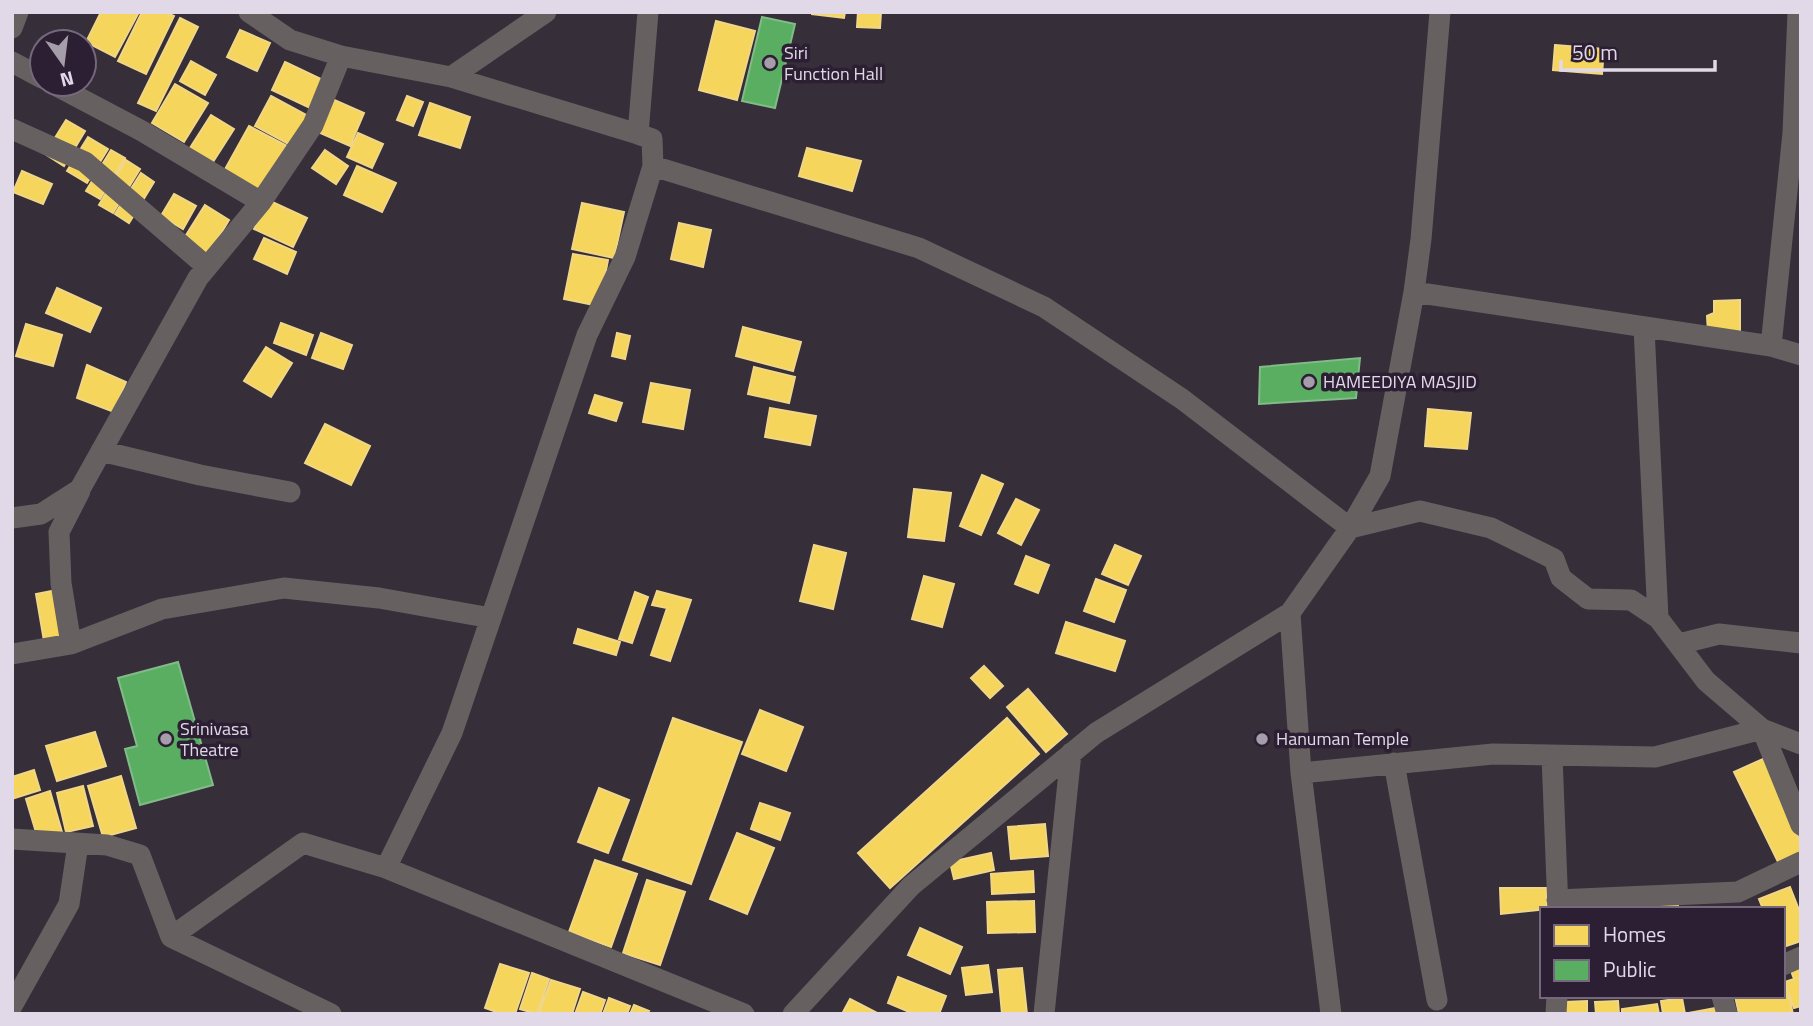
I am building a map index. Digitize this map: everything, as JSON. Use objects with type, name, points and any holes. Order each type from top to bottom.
[{"type":"street","points":[[12,28],[18,12]]},
{"type":"street","points":[[249,12],[290,40],[341,56],[451,77],[652,139],[653,166],[625,257],[587,335],[452,733],[386,868]]},
{"type":"street","points":[[451,77],[546,12]]},
{"type":"street","points":[[638,134],[648,12]]},
{"type":"street","points":[[793,1014],[911,886],[1071,753],[1096,733],[1290,613],[1350,528],[1380,476],[1414,292],[1440,12]]},
{"type":"street","points":[[1771,346],[1797,133],[1798,12]]},
{"type":"street","points":[[71,644],[61,583],[59,533],[80,489],[206,266],[261,202],[313,125],[341,56]]},
{"type":"street","points":[[12,62],[28,71]]},
{"type":"street","points":[[80,98],[142,131],[261,202]]},
{"type":"street","points":[[12,129],[85,162],[206,266]]},
{"type":"street","points":[[653,166],[919,248],[1044,307],[1182,399],[1350,528]]},
{"type":"street","points":[[1414,292],[1771,346],[1801,355]]},
{"type":"street","points":[[1644,328],[1658,618]]},
{"type":"street","points":[[101,451],[200,475],[290,492]]},
{"type":"street","points":[[12,518],[41,514],[80,489]]},
{"type":"street","points":[[1350,528],[1420,511],[1491,528],[1554,559],[1561,578],[1588,599],[1631,600],[1658,618],[1706,681],[1762,729],[1801,744]]},
{"type":"street","points":[[12,654],[71,644],[162,609],[284,588],[379,598],[491,618]]},
{"type":"street","points":[[1290,613],[1301,773],[1331,1014]]},
{"type":"street","points":[[1679,644],[1719,634],[1801,643]]},
{"type":"street","points":[[1301,773],[1493,754],[1655,757],[1762,729]]},
{"type":"street","points":[[1762,729],[1801,825]]},
{"type":"street","points":[[1044,1014],[1071,753]]},
{"type":"street","points":[[1552,756],[1558,905],[1738,892],[1801,862]]},
{"type":"street","points":[[1395,763],[1437,1000]]},
{"type":"street","points":[[12,839],[107,845],[140,855],[171,937],[331,1014]]},
{"type":"street","points":[[171,937],[303,843],[386,868],[744,1014]]},
{"type":"street","points":[[12,1006],[69,904],[78,844]]},
{"type":"street","points":[[1785,964],[1801,957]]},
{"type":"building: Homes","points":[[101,12],[139,12],[115,57],[98,48],[98,28],[93,28]]},
{"type":"building: Homes","points":[[142,12],[165,12],[174,16],[146,74],[118,61]]},
{"type":"building: Homes","points":[[812,12],[845,12],[844,18]]},
{"type":"building: Homes","points":[[858,12],[881,12],[880,28],[857,27]]},
{"type":"building: Homes","points":[[180,18],[198,27],[156,111],[138,103]]},
{"type":"building: Homes","points":[[716,21],[755,31],[737,100],[699,90]]},
{"type":"building: Homes","points":[[240,30],[270,43],[257,71],[227,57]]},
{"type":"building: Homes","points":[[1555,45],[1604,49],[1602,74],[1553,70]]},
{"type":"building: Homes","points":[[191,61],[216,75],[205,95],[180,81]]},
{"type":"building: Homes","points":[[285,62],[323,80],[310,108],[272,90]]},
{"type":"building: Homes","points":[[175,84],[208,103],[184,142],[152,123]]},
{"type":"building: Homes","points":[[271,96],[308,116],[292,146],[255,126]]},
{"type":"building: Homes","points":[[407,96],[423,102],[413,126],[397,120]]},
{"type":"building: Homes","points":[[332,99],[364,113],[350,146],[318,132]]},
{"type":"building: Homes","points":[[430,103],[470,117],[460,148],[419,135]]},
{"type":"building: Homes","points":[[211,115],[234,129],[213,162],[190,148]]},
{"type":"building: Homes","points":[[66,120],[85,131],[64,166],[45,154]]},
{"type":"building: Homes","points":[[249,126],[287,146],[262,191],[224,171]]},
{"type":"building: Homes","points":[[358,133],[383,144],[372,168],[347,157]]},
{"type":"building: Homes","points":[[88,137],[108,149],[87,183],[67,171]]},
{"type":"building: Homes","points":[[807,148],[861,161],[852,191],[799,176]]},
{"type":"building: Homes","points":[[111,150],[125,158],[100,199],[86,191]]},
{"type":"building: Homes","points":[[325,150],[348,166],[336,184],[312,168]]},
{"type":"building: Homes","points":[[126,160],[140,169],[113,213],[99,205]]},
{"type":"building: Homes","points":[[357,166],[396,183],[382,212],[344,195]]},
{"type":"building: Homes","points":[[22,171],[52,184],[43,204],[13,192]]},
{"type":"building: Homes","points":[[141,173],[154,182],[129,223],[115,214]]},
{"type":"building: Homes","points":[[174,194],[196,206],[183,229],[161,216]]},
{"type":"building: Homes","points":[[268,200],[307,218],[293,247],[254,229]]},
{"type":"building: Homes","points":[[582,203],[624,212],[614,258],[572,249]]},
{"type":"building: Homes","points":[[205,205],[229,220],[203,263],[178,248]]},
{"type":"building: Homes","points":[[679,223],[711,230],[703,267],[671,259]]},
{"type":"building: Homes","points":[[264,238],[296,252],[287,274],[254,259]]},
{"type":"building: Homes","points":[[573,254],[608,260],[599,306],[564,299]]},
{"type":"building: Homes","points":[[57,288],[101,308],[90,332],[46,313]]},
{"type":"building: Homes","points":[[1740,300],[1740,334],[1708,333],[1707,316],[1714,313],[1714,301]]},
{"type":"building: Homes","points":[[281,323],[313,335],[306,355],[274,343]]},
{"type":"building: Homes","points":[[26,324],[62,335],[53,366],[16,356]]},
{"type":"building: Homes","points":[[743,327],[801,342],[793,371],[736,356]]},
{"type":"building: Homes","points":[[321,333],[352,345],[343,369],[312,358]]},
{"type":"building: Homes","points":[[617,333],[630,336],[625,359],[612,356]]},
{"type":"building: Homes","points":[[266,347],[292,363],[271,397],[244,381]]},
{"type":"building: Homes","points":[[87,365],[126,382],[114,412],[77,398]]},
{"type":"building: Homes","points":[[754,367],[795,377],[789,403],[748,394]]},
{"type":"building: Homes","points":[[651,383],[690,390],[683,429],[643,422]]},
{"type":"building: Homes","points":[[595,395],[622,403],[616,421],[589,413]]},
{"type":"building: Homes","points":[[770,408],[816,416],[810,445],[765,437]]},
{"type":"building: Homes","points":[[1428,409],[1471,413],[1467,449],[1425,446]]},
{"type":"building: Homes","points":[[325,424],[370,446],[351,485],[305,463]]},
{"type":"building: Homes","points":[[982,475],[1003,484],[981,535],[960,526]]},
{"type":"building: Homes","points":[[914,489],[951,493],[944,541],[908,537]]},
{"type":"building: Homes","points":[[1016,499],[1039,510],[1021,545],[998,533]]},
{"type":"building: Homes","points":[[814,545],[846,553],[833,609],[800,601]]},
{"type":"building: Homes","points":[[1115,545],[1141,556],[1128,585],[1102,574]]},
{"type":"building: Homes","points":[[1026,556],[1049,565],[1038,593],[1015,584]]},
{"type":"building: Homes","points":[[924,576],[954,584],[942,627],[912,619]]},
{"type":"building: Homes","points":[[1096,579],[1126,590],[1114,622],[1084,611]]},
{"type":"building: Homes","points":[[57,590],[65,637],[44,641],[36,594]]},
{"type":"building: Homes","points":[[657,591],[691,600],[670,661],[651,655],[667,608],[652,605]]},
{"type":"building: Homes","points":[[635,592],[648,597],[632,643],[619,639]]},
{"type":"building: Homes","points":[[1066,622],[1125,641],[1115,671],[1056,653]]},
{"type":"building: Homes","points":[[578,629],[620,642],[616,655],[574,643]]},
{"type":"building: Homes","points":[[984,666],[1003,686],[990,698],[971,678]]},
{"type":"building: Homes","points":[[1028,689],[1067,734],[1046,752],[1007,707]]},
{"type":"building: Homes","points":[[760,710],[803,727],[786,771],[742,754]]},
{"type":"building: Homes","points":[[673,718],[742,742],[691,884],[623,860]]},
{"type":"building: Homes","points":[[1007,718],[1039,754],[890,888],[858,853]]},
{"type":"building: Homes","points":[[95,732],[106,766],[57,781],[46,746]]},
{"type":"building: Homes","points":[[1765,758],[1801,844],[1801,856],[1780,866],[1734,772]]},
{"type":"building: Homes","points":[[34,770],[40,790],[12,799],[12,777]]},
{"type":"building: Homes","points":[[121,776],[136,828],[103,837],[88,786]]},
{"type":"building: Homes","points":[[83,786],[93,826],[66,832],[57,793]]},
{"type":"building: Homes","points":[[599,788],[629,800],[608,853],[578,842]]},
{"type":"building: Homes","points":[[50,791],[62,832],[38,839],[26,799]]},
{"type":"building: Homes","points":[[760,803],[790,813],[780,840],[751,829]]},
{"type":"building: Homes","points":[[1045,824],[1048,856],[1011,859],[1008,827]]},
{"type":"building: Homes","points":[[737,833],[774,848],[747,914],[710,899]]},
{"type":"building: Homes","points":[[991,853],[994,870],[954,879],[950,862]]},
{"type":"building: Homes","points":[[595,860],[637,874],[611,947],[569,932]]},
{"type":"building: Homes","points":[[1033,871],[1034,892],[992,894],[991,874]]},
{"type":"building: Homes","points":[[647,880],[685,892],[660,965],[623,953]]},
{"type":"building: Homes","points":[[1790,887],[1801,915],[1801,941],[1785,946],[1785,907],[1762,907],[1759,899]]},
{"type":"building: Homes","points":[[1500,888],[1546,888],[1547,907],[1501,914]]},
{"type":"building: Homes","points":[[1678,900],[1678,907],[1641,907],[1641,902]]},
{"type":"building: Homes","points":[[1034,901],[1035,932],[988,933],[987,902]]},
{"type":"building: Homes","points":[[920,928],[962,947],[950,974],[908,955]]},
{"type":"building: Homes","points":[[500,964],[529,973],[515,1014],[502,1014],[485,1008]]},
{"type":"building: Homes","points":[[1801,964],[1801,1006],[1794,1008],[1785,982],[1794,979],[1790,968]]},
{"type":"building: Homes","points":[[988,965],[992,992],[966,995],[962,968]]},
{"type":"building: Homes","points":[[1022,968],[1027,1014],[1002,1014],[998,970]]},
{"type":"building: Homes","points":[[532,973],[549,979],[537,1014],[520,1009]]},
{"type":"building: Homes","points":[[898,977],[946,996],[939,1014],[914,1014],[888,1003]]},
{"type":"building: Homes","points":[[551,980],[580,989],[572,1014],[539,1014]]},
{"type":"building: Homes","points":[[1786,984],[1793,1014],[1739,1014],[1735,998],[1785,998]]},
{"type":"building: Homes","points":[[583,992],[605,1000],[600,1014],[575,1014]]},
{"type":"building: Homes","points":[[609,998],[630,1006],[627,1014],[603,1014]]},
{"type":"building: Homes","points":[[1682,998],[1685,1014],[1663,1014],[1661,1001]]},
{"type":"building: Homes","points":[[850,999],[879,1014],[842,1014]]},
{"type":"building: Homes","points":[[1587,1001],[1587,1014],[1565,1014],[1564,1002]]},
{"type":"building: Homes","points":[[1618,1001],[1619,1014],[1596,1014],[1595,1002]]},
{"type":"building: Homes","points":[[1657,1004],[1659,1014],[1622,1014],[1622,1009]]},
{"type":"building: Homes","points":[[634,1005],[649,1011],[647,1014],[630,1014]]},
{"type":"building: Homes","points":[[1721,1007],[1722,1014],[1688,1014],[1688,1013]]},
{"type":"building: Public","points":[[762,17],[795,24],[775,108],[742,101]]},
{"type":"building: Public","name":"HAMEEDIYA MASJID","points":[[1360,358],[1356,398],[1259,404],[1260,367]]},
{"type":"building: Public","points":[[178,662],[213,785],[140,805],[125,749],[137,746],[118,678]]},
{"type":"place","name":"Siri Function Hall","points":[[770,63]]},
{"type":"place","name":"HAMEEDIYA MASJID","points":[[1309,382]]},
{"type":"place","name":"Srinivasa Theatre","points":[[166,739]]},
{"type":"place","name":"Hanuman Temple","points":[[1262,739]]}]
